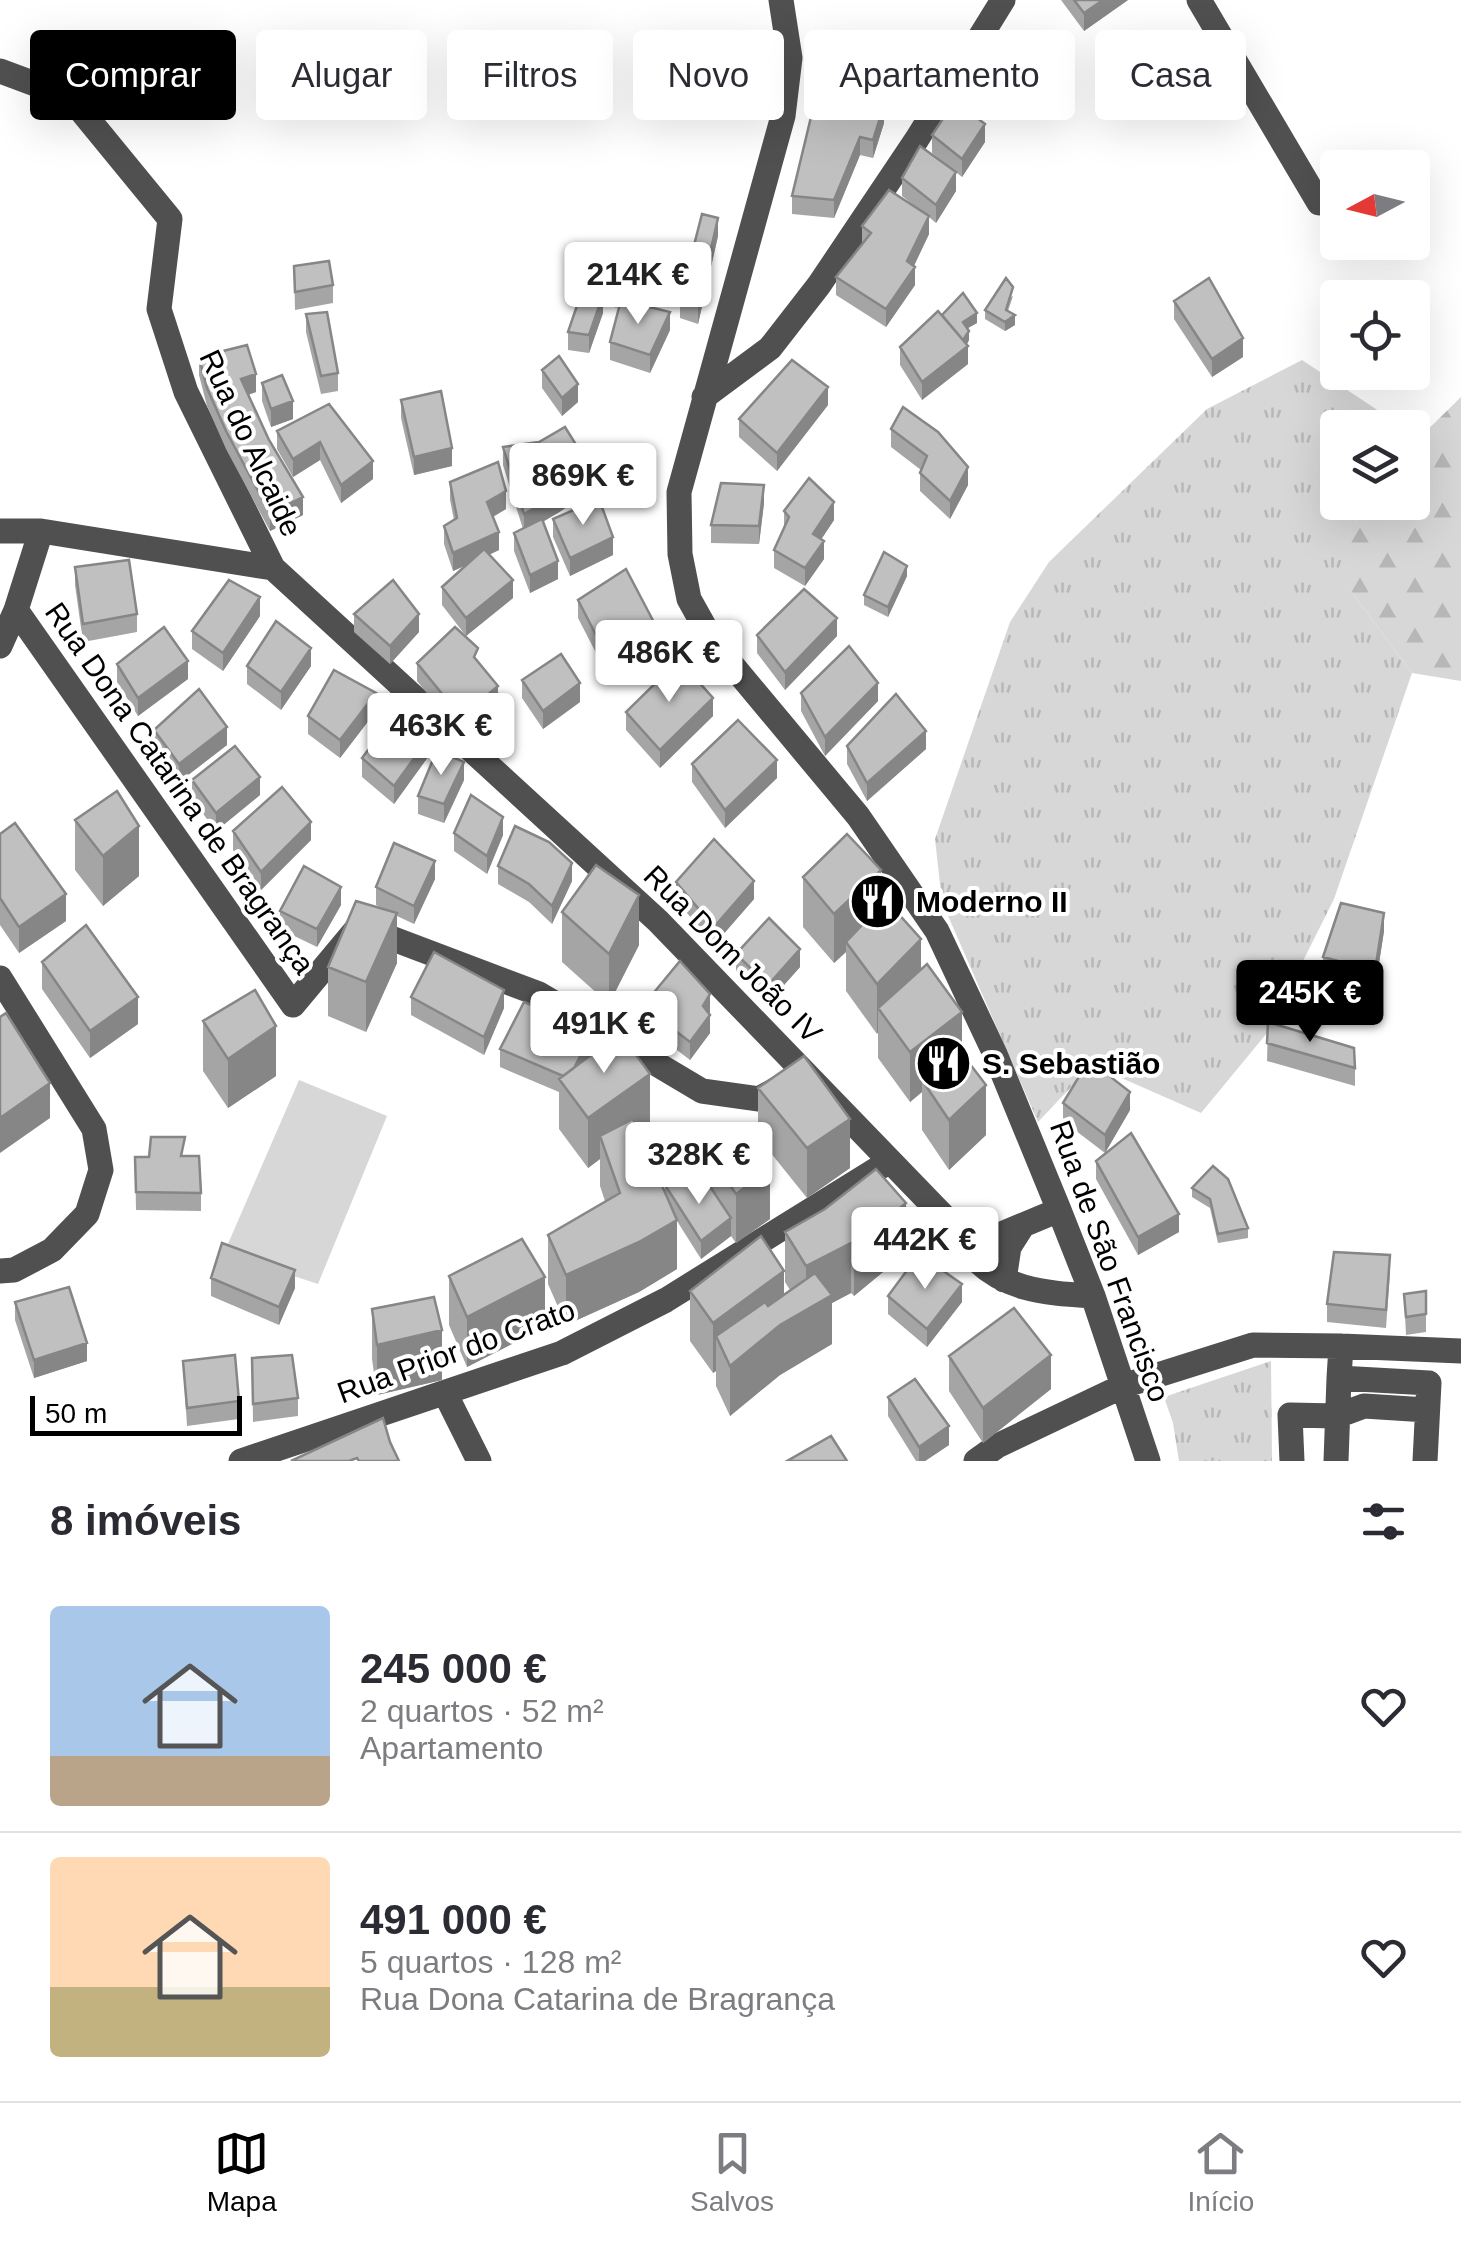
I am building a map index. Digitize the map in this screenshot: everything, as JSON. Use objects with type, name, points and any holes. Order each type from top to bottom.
[{"type":"street","name":"Rua de São Francisco","points":[[781,0],[790,58],[783,116],[679,492],[680,554],[689,600],[713,642],[858,816],[938,931],[1060,1210],[1148,1461]]},
{"type":"street","points":[[704,397],[770,348],[819,285],[917,139],[1003,0]]},
{"type":"street","points":[[1199,0],[1319,203]]},
{"type":"street","name":"Rua do Alcaide","points":[[0,71],[70,97],[170,219],[159,309],[186,392],[272,568]]},
{"type":"street","points":[[0,531],[40,532],[272,568]]},
{"type":"street","points":[[0,646],[16,610],[40,532]]},
{"type":"street","name":"Rua Dom João IV","points":[[272,568],[658,921],[950,1224],[968,1252],[1004,1280],[1032,1292],[1093,1296]]},
{"type":"street","name":"Rua Dona Catarina de Bragrança","points":[[16,610],[293,1006],[359,926],[539,994],[702,1091],[759,1098],[806,1073]]},
{"type":"street","points":[[0,978],[94,1129],[101,1170],[87,1214],[52,1250],[14,1270],[0,1271]]},
{"type":"street","name":"Rua Prior do Crato","points":[[241,1461],[562,1353],[666,1300],[890,1161]]},
{"type":"street","points":[[950,1224],[992,1238],[1060,1210]]},
{"type":"street","points":[[1004,1280],[1009,1247],[1023,1225]]},
{"type":"street","points":[[976,1461],[997,1446],[1123,1386],[1253,1346],[1461,1350]]},
{"type":"street","points":[[1336,1461],[1341,1346]]},
{"type":"street","points":[[1339,1378],[1429,1383],[1425,1461]]},
{"type":"street","points":[[444,1392],[478,1461]]},
{"type":"street","points":[[1292,1461],[1290,1416],[1338,1416],[1364,1406],[1427,1410]]},
{"type":"green space","points":[[1302,360],[1320,372],[1320,390],[1347,390],[1377,410],[1320,410],[1320,520],[1357,520],[1350,590],[1412,673],[1334,899],[1267,1033],[1201,1113],[1092,1065],[1038,1122],[942,902],[935,839],[1010,622],[1049,562],[1207,409]]},
{"type":"green space","points":[[1461,397],[1461,681],[1412,673],[1350,590],[1344,561],[1357,520],[1430,520],[1430,427]]},
{"type":"green space","points":[[299,1080],[387,1116],[318,1284],[224,1253]]},
{"type":"green space","points":[[1271,1361],[1272,1461],[1179,1461],[1164,1397]]},
{"type":"building","points":[[1074,0],[1103,0],[1084,13]]},
{"type":"building","points":[[810,120],[879,120],[873,140],[860,137],[834,200],[792,196]]},
{"type":"building","points":[[942,120],[980,120],[985,124],[962,159],[932,135]]},
{"type":"building","points":[[920,146],[956,172],[936,205],[902,178]]},
{"type":"building","points":[[889,190],[929,216],[907,261],[915,267],[886,309],[836,277],[871,233],[862,226]]},
{"type":"building","points":[[702,214],[718,218],[698,306],[680,300]]},
{"type":"building","points":[[621,249],[635,262],[616,290],[599,277]]},
{"type":"building","points":[[329,261],[333,285],[295,292],[294,266]]},
{"type":"building","points":[[1006,278],[1013,287],[1006,310],[1015,315],[1005,322],[985,310]]},
{"type":"building","points":[[1209,278],[1243,338],[1212,359],[1174,301]]},
{"type":"building","points":[[582,291],[603,295],[589,335],[568,332]]},
{"type":"building","points":[[963,293],[977,313],[963,322],[969,331],[963,340],[942,315]]},
{"type":"building","points":[[621,300],[670,312],[650,355],[610,342]]},
{"type":"building","points":[[938,311],[968,346],[922,382],[900,347]]},
{"type":"building","points":[[327,312],[338,373],[321,376],[306,314]]},
{"type":"building","points":[[247,345],[256,374],[241,379],[269,440],[303,497],[270,513],[226,431],[207,388],[199,357]]},
{"type":"building","points":[[559,356],[578,384],[562,398],[542,370]]},
{"type":"building","points":[[792,360],[828,387],[777,453],[739,419]]},
{"type":"building","points":[[282,375],[293,401],[271,409],[262,383]]},
{"type":"building","points":[[441,391],[452,448],[414,457],[401,400]]},
{"type":"building","points":[[329,404],[373,461],[341,485],[320,442],[293,459],[277,431]]},
{"type":"building","points":[[903,407],[938,432],[968,467],[950,501],[920,473],[927,456],[891,429]]},
{"type":"building","points":[[565,427],[593,472],[524,514],[503,447],[539,442]]},
{"type":"building","points":[[498,462],[506,491],[487,502],[499,532],[453,553],[444,526],[457,518],[450,482]]},
{"type":"building","points":[[809,478],[834,502],[813,534],[824,541],[805,568],[774,550],[789,517],[784,511]]},
{"type":"building","points":[[721,483],[764,485],[759,526],[711,525]]},
{"type":"building","points":[[599,499],[613,537],[570,558],[553,519]]},
{"type":"building","points":[[542,519],[558,561],[530,575],[514,533]]},
{"type":"building","points":[[484,549],[513,580],[466,618],[442,587]]},
{"type":"building","points":[[884,552],[907,566],[888,607],[864,595]]},
{"type":"building","points":[[129,560],[137,614],[83,624],[75,567]]},
{"type":"building","points":[[626,569],[658,630],[611,664],[578,600]]},
{"type":"building","points":[[229,580],[260,597],[223,653],[192,631]]},
{"type":"building","points":[[393,580],[419,614],[390,646],[354,614]]},
{"type":"building","points":[[804,589],[837,618],[785,672],[757,635]]},
{"type":"building","points":[[276,621],[311,648],[281,692],[247,666]]},
{"type":"building","points":[[164,627],[188,661],[138,698],[117,664]]},
{"type":"building","points":[[455,627],[478,648],[474,657],[498,686],[461,717],[417,663]]},
{"type":"building","points":[[849,646],[878,683],[825,737],[801,693]]},
{"type":"building","points":[[561,654],[580,683],[543,711],[522,680]]},
{"type":"building","points":[[679,660],[713,698],[660,750],[626,712]]},
{"type":"building","points":[[334,670],[376,693],[340,740],[308,716]]},
{"type":"building","points":[[199,689],[227,727],[179,764],[154,730]]},
{"type":"building","points":[[896,694],[926,731],[867,783],[847,746]]},
{"type":"building","points":[[395,714],[428,739],[394,786],[362,758]]},
{"type":"building","points":[[738,720],[777,760],[725,810],[692,764]]},
{"type":"building","points":[[235,746],[260,777],[216,813],[192,780]]},
{"type":"building","points":[[437,750],[464,762],[444,804],[418,796]]},
{"type":"building","points":[[282,787],[311,822],[261,872],[233,831]]},
{"type":"building","points":[[117,791],[139,826],[103,856],[75,820]]},
{"type":"building","points":[[471,795],[503,817],[487,856],[454,833]]},
{"type":"building","points":[[15,823],[66,894],[19,927],[0,898],[0,834]]},
{"type":"building","points":[[515,826],[549,842],[572,863],[552,906],[529,884],[498,866]]},
{"type":"building","points":[[847,834],[881,870],[834,914],[803,877]]},
{"type":"building","points":[[714,839],[754,881],[714,927],[676,882]]},
{"type":"building","points":[[394,843],[435,861],[414,906],[376,887]]},
{"type":"building","points":[[596,865],[639,895],[609,954],[562,912]]},
{"type":"building","points":[[304,866],[341,887],[317,929],[280,911]]},
{"type":"building","points":[[886,900],[921,939],[877,984],[846,942]]},
{"type":"building","points":[[356,901],[397,913],[366,982],[328,967]]},
{"type":"building","points":[[1341,903],[1384,913],[1375,971],[1323,957]]},
{"type":"building","points":[[769,918],[800,949],[768,985],[736,954]]},
{"type":"building","points":[[86,925],[138,997],[90,1031],[42,962]]},
{"type":"building","points":[[434,952],[504,990],[484,1037],[411,997]]},
{"type":"building","points":[[680,961],[710,994],[703,1006],[710,1015],[690,1042],[664,1022],[670,1013],[651,996]]},
{"type":"building","points":[[927,964],[962,1012],[910,1052],[878,1008]]},
{"type":"building","points":[[255,990],[276,1026],[228,1059],[203,1021]]},
{"type":"building","points":[[524,1002],[593,1031],[574,1068],[563,1076],[500,1049]]},
{"type":"building","points":[[6,1013],[50,1083],[0,1118],[0,1017]]},
{"type":"building","points":[[1268,1022],[1354,1048],[1355,1068],[1267,1043]]},
{"type":"building","points":[[620,1033],[650,1074],[588,1118],[559,1079]]},
{"type":"building","points":[[960,1051],[986,1085],[949,1120],[922,1080]]},
{"type":"building","points":[[804,1056],[850,1119],[807,1148],[758,1088]]},
{"type":"building","points":[[1089,1060],[1130,1092],[1105,1135],[1063,1103]]},
{"type":"building","points":[[633,1119],[677,1220],[566,1275],[548,1235],[620,1193],[600,1136]]},
{"type":"building","points":[[742,1124],[770,1169],[736,1194],[707,1151]]},
{"type":"building","points":[[701,1128],[714,1145],[707,1151],[707,1165],[697,1172],[681,1141]]},
{"type":"building","points":[[1131,1133],[1179,1214],[1138,1237],[1096,1161]]},
{"type":"building","points":[[151,1137],[185,1137],[181,1156],[199,1156],[201,1193],[136,1192],[135,1157],[149,1157]]},
{"type":"building","points":[[1213,1166],[1228,1179],[1248,1228],[1218,1234],[1210,1199],[1192,1188]]},
{"type":"building","points":[[876,1169],[906,1203],[854,1246],[851,1243],[806,1266],[785,1232],[825,1209]]},
{"type":"building","points":[[676,1177],[694,1190],[707,1182],[731,1218],[701,1241],[665,1185]]},
{"type":"building","points":[[761,1236],[784,1271],[713,1323],[690,1291]]},
{"type":"building","points":[[522,1239],[545,1277],[467,1317],[449,1276]]},
{"type":"building","points":[[222,1243],[295,1270],[279,1307],[211,1278]]},
{"type":"building","points":[[1334,1252],[1390,1255],[1386,1310],[1327,1304]]},
{"type":"building","points":[[925,1258],[962,1284],[927,1329],[888,1296],[911,1265],[917,1270]]},
{"type":"building","points":[[815,1273],[832,1295],[780,1325],[730,1366],[716,1336]]},
{"type":"building","points":[[69,1287],[87,1343],[34,1360],[15,1302]]},
{"type":"building","points":[[1426,1291],[1426,1314],[1406,1317],[1404,1294]]},
{"type":"building","points":[[434,1297],[442,1330],[377,1345],[372,1309]]},
{"type":"building","points":[[1014,1308],[1051,1355],[983,1408],[949,1356]]},
{"type":"building","points":[[235,1355],[239,1401],[187,1408],[183,1361]]},
{"type":"building","points":[[292,1355],[298,1398],[253,1404],[252,1358]]},
{"type":"building","points":[[915,1379],[949,1426],[919,1447],[888,1397]]},
{"type":"building","points":[[383,1418],[399,1461],[291,1461]]},
{"type":"building","points":[[831,1436],[847,1461],[787,1461]]},
{"type":"place","name":"Moderno II","points":[[877,901]]},
{"type":"place","name":"S. Sebastião","points":[[943,1063]]}]
